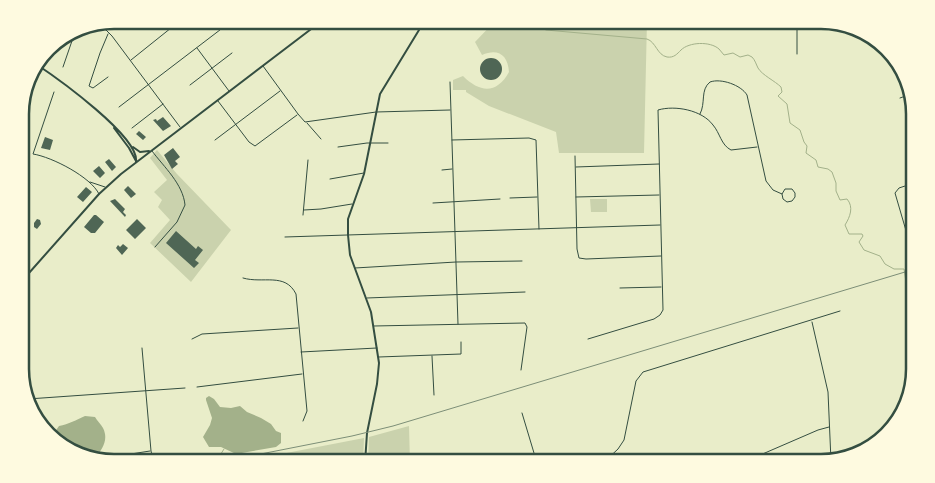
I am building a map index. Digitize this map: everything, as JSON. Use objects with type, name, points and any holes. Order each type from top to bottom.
[{"type":"main road","points":[[29,273],[106,187],[151,150],[311,29]]},
{"type":"main road","points":[[366,454],[367,433],[377,384],[378,357],[374,326],[367,298],[354,268],[348,235],[348,219],[365,173],[382,87],[420,29]]},
{"type":"main road","points":[[42,68],[79,94],[140,152],[151,150]]},
{"type":"main road","points":[[112,126],[129,148],[136,162]]},
{"type":"main road","points":[[131,145],[136,155],[136,162]]},
{"type":"street","points":[[130,60],[170,29]]},
{"type":"street","points":[[119,107],[221,29]]},
{"type":"street","points":[[797,29],[797,54]]},
{"type":"street","points":[[103,30],[109,33],[181,128]]},
{"type":"street","points":[[108,76],[95,87],[90,87],[89,84],[109,33]]},
{"type":"street","points":[[63,67],[72,40]]},
{"type":"street","points":[[197,47],[230,91]]},
{"type":"street","points":[[190,85],[232,53]]},
{"type":"street","points":[[263,66],[298,114],[321,139]]},
{"type":"street","points":[[699,115],[703,107],[704,89],[709,83],[719,81],[740,87],[746,95],[766,181],[773,190],[782,194]]},
{"type":"street","points":[[450,82],[458,324]]},
{"type":"street","points":[[215,140],[280,90]]},
{"type":"street","points":[[54,92],[34,154],[48,158],[90,182],[106,187]]},
{"type":"street","points":[[900,98],[904,96]]},
{"type":"street","points":[[217,100],[249,142],[255,146],[298,114]]},
{"type":"street","points":[[132,128],[163,104]]},
{"type":"street","points":[[588,339],[655,318],[663,310],[658,110],[687,109],[699,115],[712,123],[724,144],[730,150],[735,151],[757,146]]},
{"type":"street","points":[[307,122],[376,112],[450,110]]},
{"type":"street","points":[[452,140],[530,138],[536,140],[539,229]]},
{"type":"street","points":[[338,147],[388,143]]},
{"type":"street","points":[[151,150],[177,184],[184,196],[185,205],[177,222],[155,247]]},
{"type":"street","points":[[575,156],[578,256],[586,260],[662,256]]},
{"type":"street","points":[[303,214],[308,160]]},
{"type":"street","points":[[575,166],[659,164]]},
{"type":"street","points":[[442,170],[453,169]]},
{"type":"street","points":[[330,178],[365,173]]},
{"type":"street","points":[[90,182],[99,194]]},
{"type":"street","points":[[906,186],[896,189],[895,196],[906,232]]},
{"type":"street","points":[[785,189],[790,189],[794,192],[795,197],[792,201],[787,202],[783,200],[782,194],[785,189]]},
{"type":"street","points":[[576,197],[660,195]]},
{"type":"street","points":[[510,198],[538,197]]},
{"type":"street","points":[[433,203],[500,199]]},
{"type":"street","points":[[304,210],[321,210],[354,204]]},
{"type":"street","points":[[285,237],[661,225]]},
{"type":"street","points":[[354,268],[456,262],[522,261]]},
{"type":"street","points":[[243,278],[252,281],[278,280],[290,285],[298,298],[302,374],[307,410],[303,421]]},
{"type":"street","points":[[620,288],[663,287]]},
{"type":"street","points":[[367,298],[525,292]]},
{"type":"street","points":[[614,454],[625,437],[636,381],[641,373],[840,311]]},
{"type":"street","points":[[812,321],[828,392],[831,454]]},
{"type":"street","points":[[374,326],[526,323],[521,370]]},
{"type":"street","points":[[192,339],[202,334],[299,328]]},
{"type":"street","points":[[378,357],[461,354],[461,342]]},
{"type":"street","points":[[142,348],[152,454]]},
{"type":"street","points":[[301,352],[377,348]]},
{"type":"street","points":[[432,356],[434,395]]},
{"type":"street","points":[[196,387],[302,374]]},
{"type":"street","points":[[34,398],[185,388]]},
{"type":"street","points":[[522,413],[534,454]]},
{"type":"street","points":[[763,454],[818,430],[830,427]]},
{"type":"street","points":[[131,454],[151,451]]},
{"type":"shaded area","points":[[487,29],[647,29],[644,153],[559,153],[556,132],[489,106],[466,92],[466,90],[453,90],[453,80],[463,76],[476,86],[488,89],[499,84],[509,72],[507,61],[501,54],[493,52],[482,55],[475,42]]},
{"type":"shaded area","points":[[157,150],[177,174],[231,230],[191,282],[150,243],[170,220],[158,207],[162,200],[154,192],[167,180],[150,158]]},
{"type":"shaded area","points":[[590,199],[607,199],[607,212],[591,212]]},
{"type":"shaded area","points":[[209,396],[220,407],[231,408],[240,406],[247,412],[271,424],[276,431],[281,433],[281,443],[276,447],[236,454],[221,447],[209,447],[203,437],[212,418],[206,400]]},
{"type":"shaded area","points":[[85,416],[95,417],[105,432],[104,444],[99,453],[76,445],[56,431],[59,426]]},
{"type":"shaded area","points":[[409,426],[410,454],[368,454],[369,437]]},
{"type":"shaded area","points":[[364,438],[363,454],[281,454]]},
{"type":"building","points":[[491,58],[501,65],[502,69],[495,79],[491,80],[481,73],[480,69],[487,59]]},
{"type":"building","points":[[163,117],[171,126],[163,131],[153,120],[156,119],[157,121]]},
{"type":"building","points":[[139,131],[146,137],[143,140],[136,134]]},
{"type":"building","points":[[45,137],[53,140],[50,150],[41,148]]},
{"type":"building","points":[[173,148],[180,157],[175,161],[178,164],[172,169],[164,155]]},
{"type":"building","points":[[109,159],[116,167],[112,171],[105,162]]},
{"type":"building","points":[[99,166],[105,173],[100,178],[93,171]]},
{"type":"building","points":[[128,186],[136,194],[131,198],[124,190]]},
{"type":"building","points":[[86,187],[92,192],[83,202],[77,197]]},
{"type":"building","points":[[115,199],[125,209],[123,212],[126,215],[125,217],[110,201]]},
{"type":"building","points":[[94,215],[104,222],[95,233],[91,233],[84,227]]},
{"type":"building","points":[[37,219],[40,220],[41,224],[37,229],[34,227],[34,223]]},
{"type":"building","points":[[137,219],[146,228],[135,239],[126,230]]},
{"type":"building","points":[[176,231],[196,249],[198,246],[203,250],[195,260],[199,263],[194,268],[166,243]]},
{"type":"building","points":[[123,244],[128,248],[122,255],[116,248],[118,245],[120,247]]},
{"type":"waterway","points":[[544,29],[647,39],[653,43],[661,54],[667,57],[673,56],[685,47],[694,44],[715,46],[724,55],[733,53],[740,57],[748,55],[752,57],[760,71],[781,87],[782,92],[778,96],[787,104],[790,123],[800,130],[807,146],[806,153],[816,160],[818,167],[832,172],[840,200],[847,199],[849,202],[851,212],[845,225],[849,234],[862,234],[863,236],[859,242],[864,250],[880,256],[885,264],[894,269],[904,269],[906,282]]},
{"type":"waterway","points":[[221,454],[224,449]]},
{"type":"railway","points":[[261,454],[393,426],[906,272]]}]
